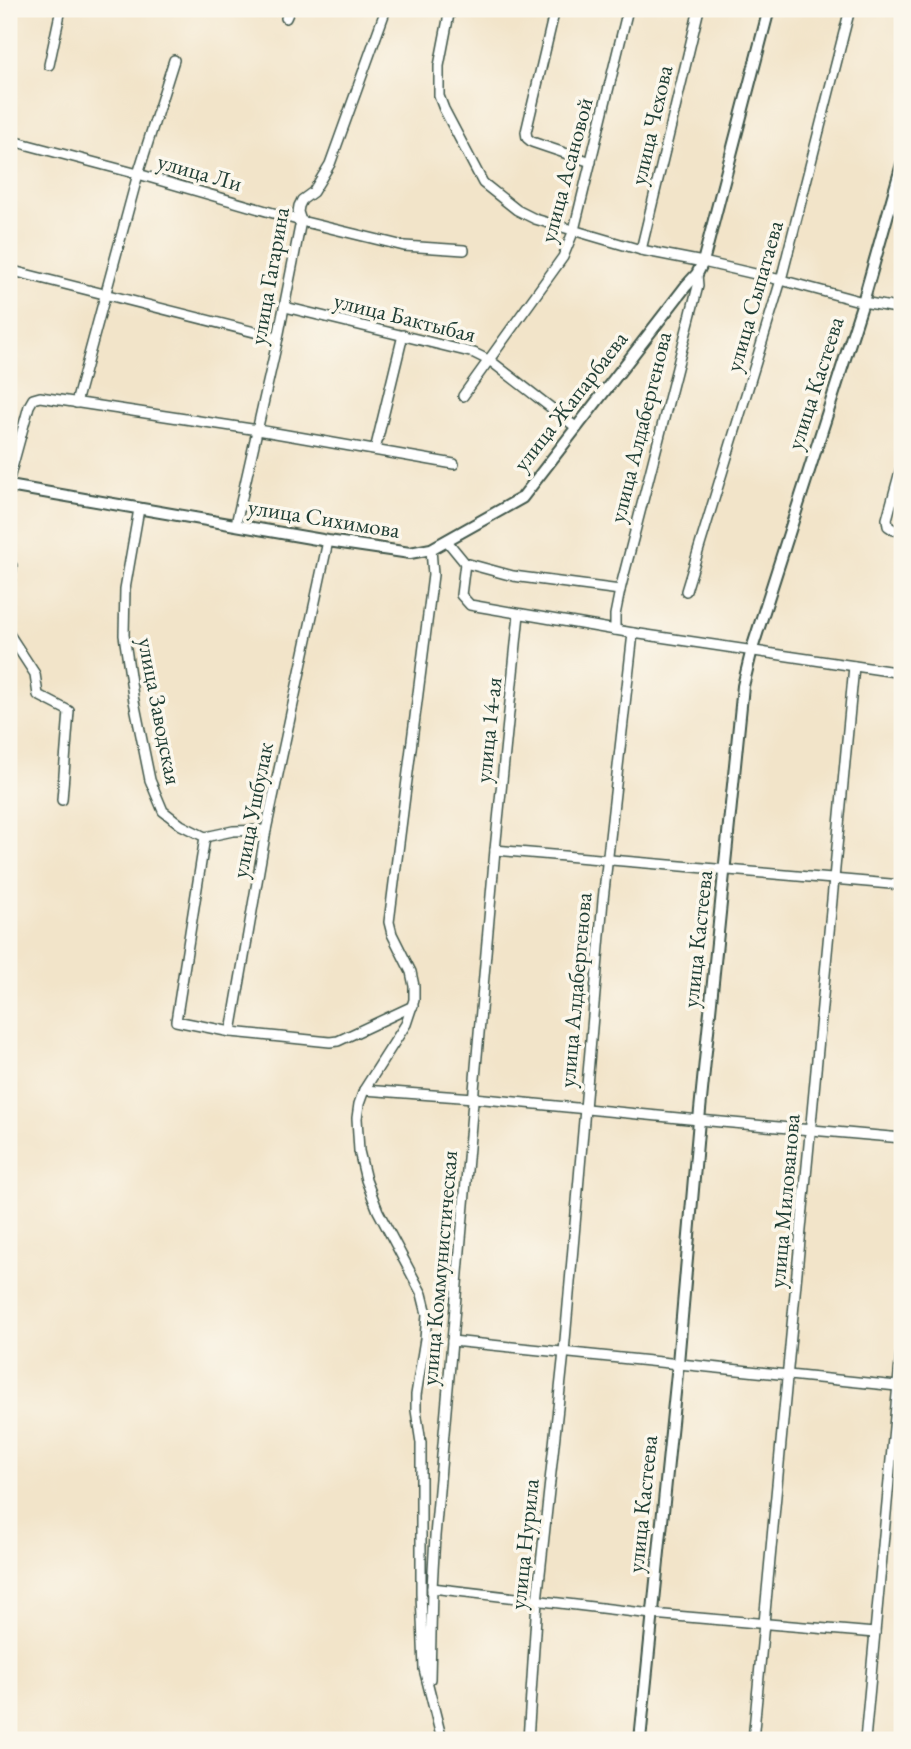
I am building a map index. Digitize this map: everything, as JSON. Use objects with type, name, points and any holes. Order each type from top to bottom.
[{"type":"street","points":[[49,65],[61,9]]},
{"type":"street","name":"улица Гагарина","points":[[236,524],[285,307],[301,221],[299,206],[302,200],[313,192],[330,164],[386,9]]},
{"type":"street","points":[[450,9],[439,66],[439,96],[482,183],[517,210],[535,219],[641,250],[902,309]]},
{"type":"street","points":[[555,9],[526,132],[527,138],[591,162]]},
{"type":"street","name":"улица Асановой","points":[[463,397],[563,257],[574,230],[628,9]]},
{"type":"street","name":"улица Чехова","points":[[641,250],[699,9]]},
{"type":"street","points":[[703,262],[769,9]]},
{"type":"street","name":"улица Сыпатаева","points":[[686,591],[781,280],[850,9]]},
{"type":"street","points":[[76,403],[138,174],[174,60]]},
{"type":"street","name":"улица Ли","points":[[9,140],[301,221],[404,246],[464,250]]},
{"type":"street","name":"улица Кастеева","points":[[640,1740],[743,686],[752,649],[863,302],[902,164]]},
{"type":"street","name":"улица Жапарбаева","points":[[447,541],[522,498],[697,274],[703,262]]},
{"type":"street","points":[[9,270],[278,338]]},
{"type":"street","name":"улица Алдабергенова","points":[[615,630],[620,590],[698,286],[697,274]]},
{"type":"street","name":"улица Бактыбая","points":[[285,307],[474,353],[490,361],[576,428]]},
{"type":"street","points":[[375,450],[403,335]]},
{"type":"street","points":[[9,479],[29,406],[33,399],[40,397],[258,430],[454,464]]},
{"type":"street","points":[[902,464],[887,519],[888,526],[902,532]]},
{"type":"street","name":"улица Сихимова","points":[[9,486],[410,553],[431,549],[447,541]]},
{"type":"street","name":"улица Заводская","points":[[139,509],[125,589],[124,635],[133,696],[150,780],[163,811],[181,825],[205,837]]},
{"type":"street","name":"улица Ушбулак","points":[[231,1032],[266,830],[328,541]]},
{"type":"street","points":[[447,541],[465,563],[513,576],[620,590]]},
{"type":"street","points":[[431,549],[433,575],[389,922],[411,972],[414,986],[413,1006],[406,1024],[364,1090],[357,1118],[359,1151],[366,1180],[378,1211],[422,1294],[427,1314],[416,1395],[421,1443],[421,1593],[424,1669],[442,1740]]},
{"type":"street","points":[[465,563],[461,595],[470,605],[633,633],[902,673]]},
{"type":"street","points":[[9,564],[12,566],[9,588]]},
{"type":"street","name":"улица 14-ая","points":[[495,850],[519,614]]},
{"type":"street","name":"улица Алдабергенова","points":[[564,1353],[608,860],[633,633]]},
{"type":"street","points":[[9,634],[35,674],[38,695],[69,710],[62,800]]},
{"type":"street","name":"улица Милованова","points":[[753,1740],[854,666]]},
{"type":"street","points":[[266,830],[233,831],[205,837],[176,1021],[231,1032],[330,1042],[338,1041],[413,1006]]},
{"type":"street","points":[[495,850],[902,885]]},
{"type":"street","name":"улица Коммунистическая","points":[[430,1690],[432,1588],[495,850]]},
{"type":"street","points":[[364,1090],[902,1138]]},
{"type":"street","points":[[452,1341],[897,1386]]},
{"type":"street","points":[[865,1740],[902,1341]]},
{"type":"street","name":"улица Нурила","points":[[528,1740],[537,1601],[564,1353]]},
{"type":"street","points":[[432,1588],[652,1614],[875,1633]]}]
